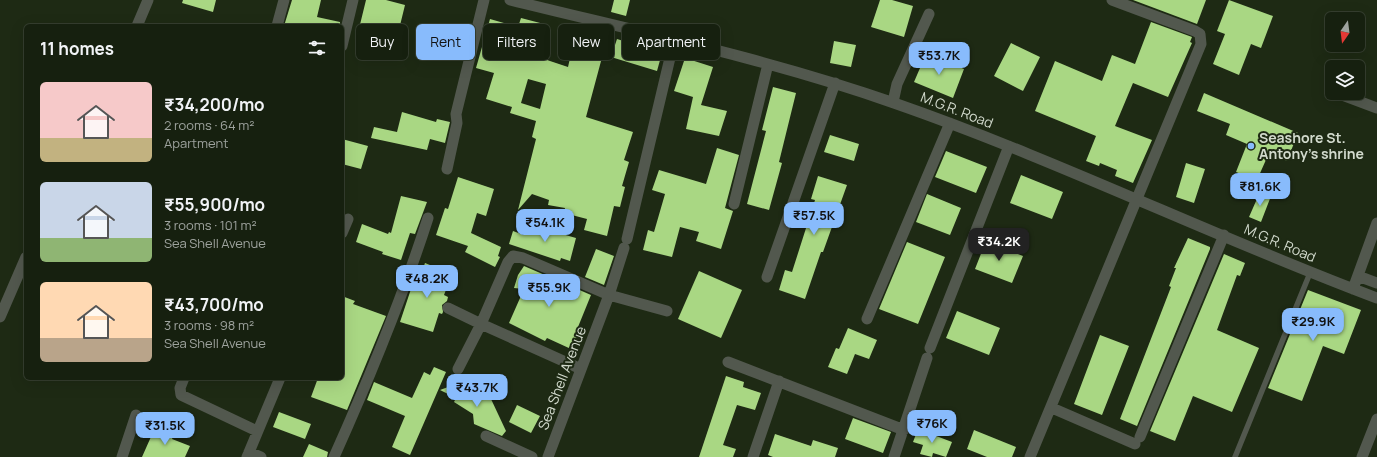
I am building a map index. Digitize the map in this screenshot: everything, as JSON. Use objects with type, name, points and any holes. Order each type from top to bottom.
[{"type":"street","points":[[138,24],[148,0]]},
{"type":"street","points":[[278,24],[284,0]]},
{"type":"street","points":[[344,38],[353,0]]},
{"type":"street","points":[[447,169],[457,123],[456,114],[484,0]]},
{"type":"street","name":"M.G.R. Road","points":[[510,0],[622,28]]},
{"type":"street","points":[[1030,457],[1052,408],[1202,39],[1200,34],[1112,0]]},
{"type":"street","points":[[893,102],[897,84],[929,14]]},
{"type":"street","name":"M.G.R. Road","points":[[720,52],[835,83],[950,123],[1224,235],[1310,273],[1377,298]]},
{"type":"street","name":"Sea Shell Avenue","points":[[548,457],[609,295],[626,244],[670,60]]},
{"type":"street","points":[[734,204],[768,64]]},
{"type":"street","points":[[767,277],[835,83]]},
{"type":"street","points":[[1356,100],[1377,108]]},
{"type":"street","points":[[867,319],[950,123]]},
{"type":"street","points":[[894,457],[929,353],[1009,146]]},
{"type":"street","points":[[334,457],[391,322],[428,218]]},
{"type":"street","points":[[344,228],[348,219]]},
{"type":"street","points":[[1353,289],[1377,223]]},
{"type":"street","points":[[1052,408],[1137,441],[1224,235]]},
{"type":"street","points":[[458,369],[481,324],[508,262],[513,256],[523,258],[609,295],[667,311]]},
{"type":"street","points":[[0,318],[24,262]]},
{"type":"street","points":[[1358,276],[1377,283]]},
{"type":"street","points":[[448,308],[581,369]]},
{"type":"street","points":[[728,362],[904,430]]},
{"type":"street","points":[[183,380],[180,388],[180,394],[257,431]]},
{"type":"street","points":[[261,457],[248,454],[279,380]]},
{"type":"street","points":[[753,457],[779,381]]},
{"type":"street","points":[[122,457],[136,415]]},
{"type":"street","points":[[1362,457],[1377,419]]},
{"type":"street","points":[[486,436],[532,457]]},
{"type":"lane","points":[[1235,457],[1310,273]]},
{"type":"building","points":[[183,0],[216,0],[213,12],[182,3]]},
{"type":"building","points":[[292,0],[321,0],[317,17],[340,22],[340,24],[285,24]]},
{"type":"building","points":[[366,0],[386,0],[405,5],[400,24],[360,24]]},
{"type":"building","points":[[614,0],[630,0],[626,16],[611,12]]},
{"type":"building","points":[[880,0],[892,0],[913,6],[904,37],[871,27]]},
{"type":"building","points":[[1133,0],[1206,0],[1197,24]]},
{"type":"building","points":[[1229,0],[1273,16],[1261,48],[1251,44],[1239,75],[1213,64],[1225,34],[1217,31]]},
{"type":"building","points":[[521,18],[544,24],[519,24]]},
{"type":"building","points":[[490,19],[508,24],[489,24]]},
{"type":"building","points":[[1151,22],[1192,37],[1190,42],[1192,43],[1168,97],[1133,83],[1115,126],[1152,140],[1133,183],[1115,176],[1117,170],[1100,163],[1099,166],[1086,161],[1096,136],[1035,111],[1055,61],[1102,81],[1112,55],[1135,64]]},
{"type":"building","points":[[617,39],[622,41],[622,60],[660,60],[657,71],[614,58],[614,48]]},
{"type":"building","points":[[834,41],[856,45],[851,67],[830,63]]},
{"type":"building","points":[[1011,43],[1040,57],[1023,91],[994,76]]},
{"type":"building","points":[[483,44],[483,60],[547,60],[568,67],[570,60],[601,60],[586,117],[633,132],[624,160],[629,162],[622,186],[625,187],[620,207],[614,206],[607,236],[584,230],[587,219],[564,213],[565,208],[548,205],[549,200],[532,194],[518,210],[536,139],[532,137],[536,121],[510,113],[512,107],[486,99],[494,73],[476,68]],"holes":[[[528,79],[546,84],[540,109],[521,103]]]},
{"type":"building","points":[[926,54],[964,69],[953,98],[914,82]]},
{"type":"building","points":[[684,60],[691,60],[713,67],[701,105],[727,111],[719,136],[686,129],[693,97],[674,91]]},
{"type":"building","points":[[773,87],[796,93],[779,162],[782,163],[769,210],[747,204],[766,131],[762,130]]},
{"type":"building","points":[[1204,93],[1298,133],[1287,161],[1269,153],[1257,180],[1236,172],[1247,144],[1226,135],[1230,124],[1197,111]]},
{"type":"building","points":[[402,112],[436,122],[437,119],[450,122],[445,143],[430,139],[427,150],[371,138],[374,127],[397,132]]},
{"type":"building","points":[[830,135],[859,144],[854,161],[824,152]]},
{"type":"building","points":[[344,140],[368,146],[361,169],[344,165]]},
{"type":"building","points":[[717,148],[739,155],[725,208],[733,211],[721,249],[696,241],[699,232],[680,227],[672,257],[643,250],[648,230],[654,232],[665,194],[652,190],[659,170],[706,184]]},
{"type":"building","points":[[946,151],[987,167],[976,193],[935,177]]},
{"type":"building","points":[[1186,163],[1205,169],[1194,203],[1176,197]]},
{"type":"building","points":[[1021,175],[1063,192],[1052,219],[1010,203]]},
{"type":"building","points":[[818,176],[847,185],[823,252],[821,252],[805,299],[779,290],[785,270],[792,272],[815,200],[811,199]]},
{"type":"building","points":[[458,177],[494,189],[486,216],[477,213],[471,233],[501,247],[498,256],[500,257],[495,267],[465,252],[468,246],[436,235],[445,208],[448,209]]},
{"type":"building","points":[[1260,192],[1271,196],[1261,222],[1249,217]]},
{"type":"building","points":[[927,194],[961,208],[950,235],[916,222]]},
{"type":"building","points":[[401,196],[427,202],[415,234],[410,233],[401,260],[382,254],[383,252],[356,242],[362,224],[388,234],[389,232],[391,233]]},
{"type":"building","points":[[527,224],[576,238],[570,261],[561,258],[560,261],[509,244],[513,231],[524,235]]},
{"type":"building","points":[[1188,238],[1210,247],[1210,249],[1137,426],[1120,419],[1171,287],[1169,286],[1176,268],[1174,268]]},
{"type":"building","points":[[986,241],[1023,256],[1012,283],[975,269]]},
{"type":"building","points":[[907,242],[945,257],[918,324],[879,309]]},
{"type":"building","points":[[596,249],[614,256],[604,285],[585,277]]},
{"type":"building","points":[[1224,254],[1245,263],[1240,276],[1237,275],[1217,330],[1259,348],[1232,412],[1193,396],[1175,441],[1150,431]]},
{"type":"building","points":[[425,263],[452,274],[444,295],[448,297],[447,301],[442,305],[443,312],[442,314],[439,313],[433,332],[400,322],[413,283],[417,285]]},
{"type":"building","points":[[524,266],[591,295],[578,327],[581,328],[571,349],[547,338],[545,341],[509,323],[524,289],[514,288],[518,275]]},
{"type":"building","points":[[699,271],[742,290],[721,338],[678,319]]},
{"type":"building","points":[[1308,290],[1361,310],[1344,354],[1323,346],[1302,401],[1268,388]]},
{"type":"building","points":[[344,297],[355,301],[353,304],[386,316],[347,410],[311,397],[317,380],[344,380]]},
{"type":"building","points":[[957,311],[1000,328],[989,355],[946,338]]},
{"type":"building","points":[[848,328],[877,340],[869,359],[855,354],[847,374],[828,367],[836,348],[839,349]]},
{"type":"building","points":[[1100,335],[1129,346],[1102,415],[1074,404]]},
{"type":"building","points":[[434,367],[446,372],[410,455],[392,447],[405,416],[367,400],[374,382],[412,398],[424,372],[430,375]]},
{"type":"building","points":[[726,376],[744,382],[743,387],[761,393],[755,410],[737,405],[723,445],[736,449],[733,457],[699,457]]},
{"type":"building","points":[[467,380],[475,398],[491,399],[506,431],[502,436],[474,424],[473,414],[454,402],[456,398],[440,390]]},
{"type":"building","points":[[517,405],[540,416],[531,433],[509,422]]},
{"type":"building","points":[[279,412],[311,424],[305,439],[273,427]]},
{"type":"building","points":[[853,418],[891,432],[883,453],[845,439]]},
{"type":"building","points":[[166,427],[175,431],[172,439],[190,446],[185,457],[142,457],[154,430],[163,434]]},
{"type":"building","points":[[918,429],[952,442],[946,457],[933,453],[932,457],[920,454],[923,445],[913,442]]},
{"type":"building","points":[[974,430],[1016,447],[1012,457],[987,457],[967,449]]},
{"type":"building","points":[[775,434],[811,446],[813,440],[838,448],[835,457],[773,457],[768,455]]},
{"type":"building","points":[[309,444],[328,452],[327,457],[303,457]]},
{"type":"place","name":"Seashore St. Antony's shrine","points":[[1251,146]]}]
